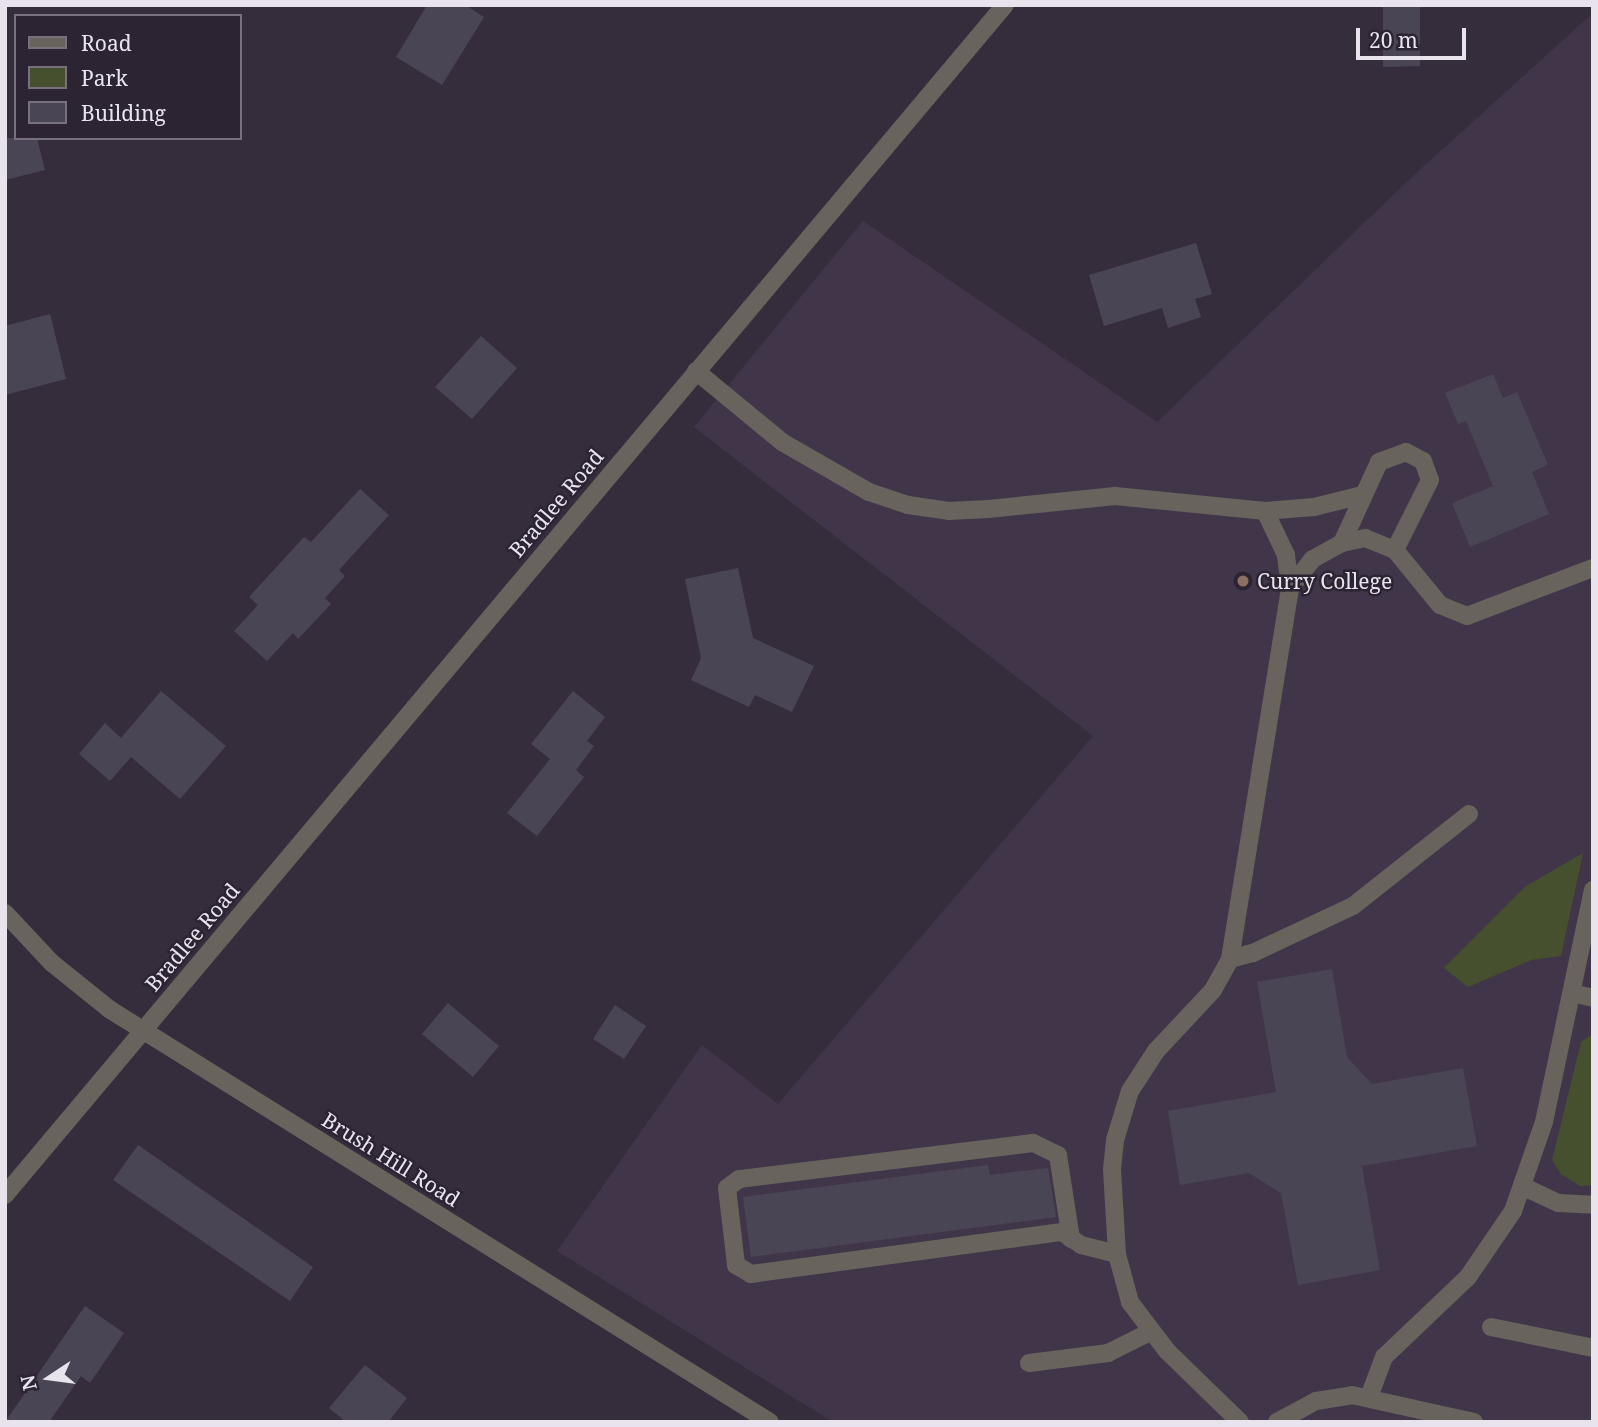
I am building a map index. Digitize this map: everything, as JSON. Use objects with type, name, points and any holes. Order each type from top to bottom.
[{"type":"street","name":"Bradlee Road","points":[[5,1195],[1005,5]]},
{"type":"street","points":[[696,371],[782,442],[869,492],[908,505],[949,511],[1115,496],[1265,511],[1314,507],[1363,495]]},
{"type":"street","points":[[1342,543],[1379,462],[1396,452],[1415,455],[1428,470],[1429,488],[1395,550]]},
{"type":"street","points":[[1240,1422],[1150,1332],[1130,1301],[1117,1254],[1112,1169],[1122,1112],[1143,1069],[1213,990],[1230,958],[1290,588],[1286,555],[1265,511]]},
{"type":"street","points":[[1290,588],[1303,567],[1342,543],[1365,538],[1395,550],[1440,605],[1467,616],[1593,568]]},
{"type":"street","points":[[1230,958],[1253,953],[1353,906],[1469,814]]},
{"type":"street","points":[[1369,1397],[1384,1357],[1468,1277],[1501,1233],[1524,1187],[1572,993],[1593,890]]},
{"type":"street","name":"Brush Hill Road","points":[[5,913],[77,985],[144,1030],[770,1422]]},
{"type":"street","points":[[1572,993],[1593,998]]},
{"type":"street","points":[[1071,1239],[1058,1155],[1034,1143],[738,1179],[727,1188],[736,1265],[751,1274],[1062,1232],[1071,1239],[1117,1254]]},
{"type":"street","points":[[1524,1187],[1558,1203],[1593,1205]]},
{"type":"street","points":[[1491,1327],[1593,1348]]},
{"type":"street","points":[[1029,1363],[1108,1353],[1150,1332]]},
{"type":"street","points":[[1277,1422],[1316,1401],[1369,1397],[1474,1422]]},
{"type":"shaded area","name":"Curry College","points":[[1593,13],[1593,1422],[833,1422],[557,1251],[702,1045],[778,1104],[1093,736],[694,427],[863,221],[1157,422],[1412,177]]},
{"type":"green space","points":[[1583,853],[1561,956],[1531,960],[1468,987],[1444,968],[1526,886]]},
{"type":"green space","points":[[1593,1034],[1593,1185],[1580,1186],[1561,1174],[1552,1160],[1581,1042]]},
{"type":"building","points":[[427,5],[465,5],[484,17],[442,85],[396,57]]},
{"type":"building","points":[[1383,5],[1420,5],[1420,66],[1383,67]]},
{"type":"building","points":[[5,138],[38,140],[45,170],[5,180]]},
{"type":"building","points":[[1196,243],[1212,294],[1195,299],[1201,317],[1168,328],[1162,308],[1104,326],[1089,275]]},
{"type":"building","points":[[50,314],[66,379],[5,395],[5,326]]},
{"type":"building","points":[[481,336],[517,368],[472,419],[435,387]]},
{"type":"building","points":[[1493,374],[1503,398],[1517,392],[1548,465],[1532,472],[1549,514],[1470,547],[1452,503],[1493,486],[1466,421],[1458,424],[1445,393]]},
{"type":"building","points":[[360,489],[389,515],[339,570],[345,576],[325,598],[331,604],[298,639],[293,633],[267,661],[234,631],[258,605],[249,597],[304,537],[311,542]]},
{"type":"building","points":[[738,568],[753,638],[814,666],[792,712],[755,695],[749,707],[691,680],[701,658],[685,579]]},
{"type":"building","points":[[161,691],[226,746],[180,799],[131,757],[110,781],[79,754],[105,723],[121,738]]},
{"type":"building","points":[[573,691],[605,717],[587,741],[594,746],[576,770],[584,777],[537,836],[507,813],[550,759],[531,744]]},
{"type":"building","points":[[1332,969],[1347,1057],[1372,1084],[1463,1068],[1477,1146],[1362,1166],[1380,1270],[1298,1285],[1281,1193],[1249,1173],[1180,1185],[1168,1111],[1276,1092],[1257,982]]},
{"type":"building","points":[[448,1003],[499,1046],[473,1077],[422,1034]]},
{"type":"building","points":[[615,1005],[646,1026],[624,1059],[593,1039]]},
{"type":"building","points":[[138,1145],[313,1267],[290,1301],[113,1180]]},
{"type":"building","points":[[988,1165],[990,1175],[1048,1168],[1056,1217],[751,1257],[743,1197]]},
{"type":"building","points":[[85,1306],[124,1333],[90,1383],[81,1376],[49,1422],[5,1422]]},
{"type":"building","points":[[365,1365],[407,1398],[388,1422],[346,1422],[329,1408]]},
{"type":"place","name":"Curry College","points":[[1243,581]]}]
